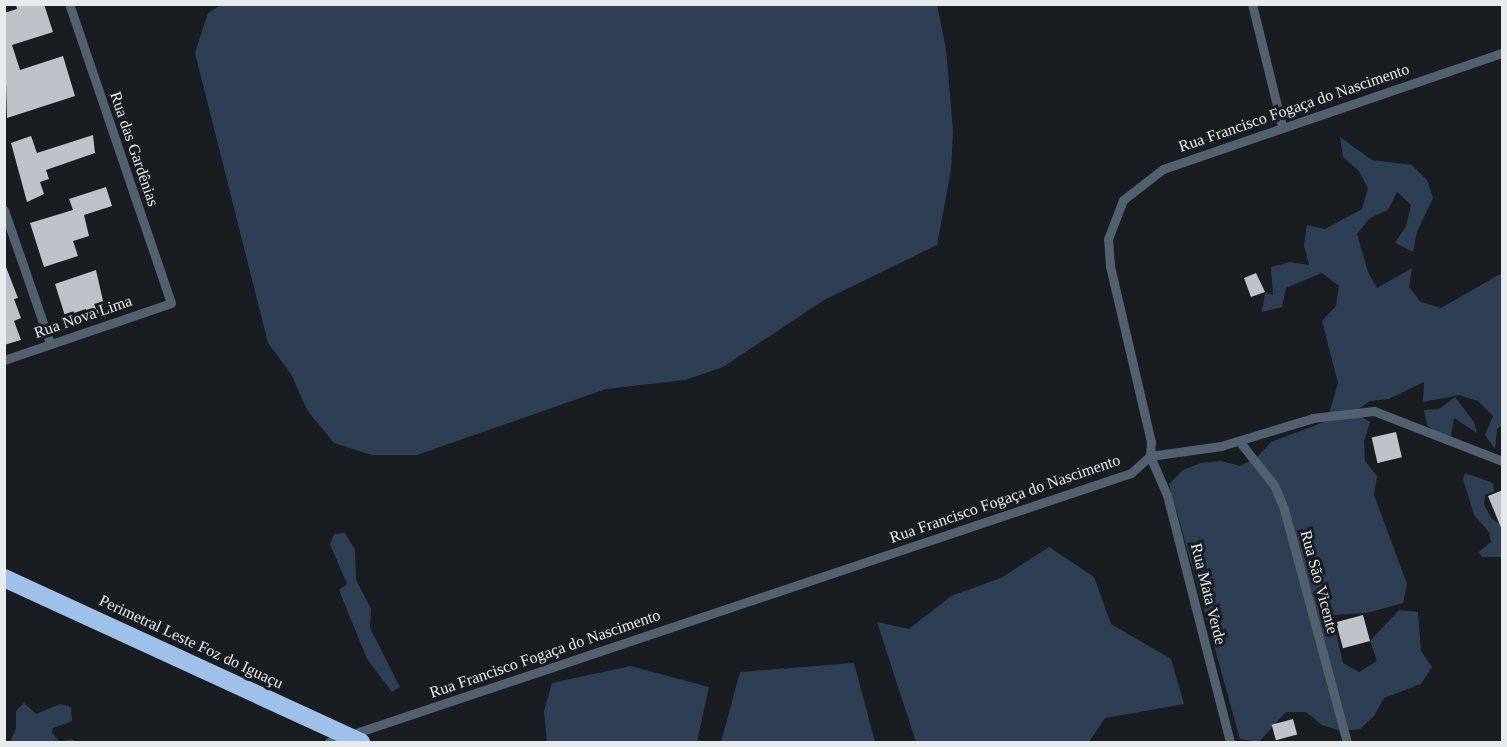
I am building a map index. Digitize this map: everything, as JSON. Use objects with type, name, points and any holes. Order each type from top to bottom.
[{"type":"highway","name":"Perimetral Leste Foz do Iguaçu","points":[[4,578],[354,739]]},
{"type":"street","name":"Rua das Gardênias","points":[[69,4],[171,303]]},
{"type":"street","points":[[1252,4],[1282,126]]},
{"type":"street","name":"Rua Francisco Fogaça do Nascimento","points":[[329,742],[354,739],[1131,473],[1150,456],[1147,420],[1110,266],[1108,239],[1114,216],[1123,200],[1163,169],[1282,126],[1503,53]]},
{"type":"street","points":[[4,210],[50,344]]},
{"type":"street","name":"Rua Nova Lima","points":[[4,360],[171,303]]},
{"type":"street","points":[[1150,456],[1239,441],[1312,418],[1374,411],[1503,461]]},
{"type":"street","name":"Rua São Vicente","points":[[1239,441],[1274,486],[1284,509],[1347,742]]},
{"type":"street","name":"Rua Mata Verde","points":[[1150,456],[1167,495],[1230,742]]},
{"type":"shaded area","points":[[221,5],[937,5],[946,49],[953,131],[951,170],[937,245],[824,300],[723,367],[685,380],[606,389],[417,455],[372,455],[334,443],[307,410],[291,374],[268,343],[195,53],[208,13]]},
{"type":"shaded area","points":[[1340,137],[1372,160],[1412,165],[1427,180],[1433,198],[1417,232],[1413,252],[1395,243],[1406,226],[1411,205],[1397,192],[1388,210],[1370,218],[1357,234],[1368,272],[1377,288],[1412,268],[1409,287],[1421,302],[1441,308],[1502,273],[1502,425],[1497,429],[1495,449],[1485,435],[1493,416],[1478,401],[1459,395],[1423,402],[1424,382],[1389,399],[1370,401],[1354,412],[1370,422],[1364,441],[1365,461],[1377,476],[1374,495],[1407,584],[1403,603],[1367,613],[1332,615],[1343,663],[1359,672],[1377,661],[1370,641],[1399,610],[1418,612],[1421,651],[1432,667],[1421,684],[1384,698],[1374,716],[1360,729],[1341,731],[1322,725],[1306,712],[1286,712],[1259,742],[1240,739],[1169,484],[1183,470],[1201,463],[1221,461],[1240,466],[1257,457],[1271,442],[1327,421],[1338,383],[1322,321],[1336,306],[1339,286],[1322,273],[1286,288],[1282,307],[1262,312],[1265,292],[1273,295],[1271,267],[1290,262],[1309,265],[1304,245],[1307,225],[1325,229],[1362,209],[1368,188],[1359,171],[1343,157]]},
{"type":"shaded area","points":[[1455,397],[1474,422],[1477,433],[1454,418],[1451,436],[1439,434],[1427,425],[1424,410],[1439,409]]},
{"type":"shaded area","points":[[1465,473],[1493,483],[1494,491],[1485,495],[1484,505],[1492,519],[1502,525],[1502,557],[1482,557],[1479,552],[1491,542],[1489,532],[1474,515],[1463,479]]},
{"type":"shaded area","points":[[345,533],[355,550],[356,580],[371,609],[370,628],[400,687],[392,692],[367,659],[339,590],[347,584],[330,544],[334,534]]},
{"type":"shaded area","points":[[1049,547],[1094,577],[1111,624],[1171,659],[1184,704],[1105,718],[1089,742],[916,742],[877,622],[909,629],[951,596],[1001,578]]},
{"type":"shaded area","points":[[854,663],[875,742],[721,742],[740,672]]},
{"type":"shaded area","points":[[630,666],[709,687],[697,742],[547,742],[544,711],[552,683]]},
{"type":"shaded area","points":[[24,703],[36,714],[60,704],[71,707],[72,721],[53,728],[52,733],[60,742],[10,742],[16,728],[16,711]]},
{"type":"shaded area","points":[[71,739],[76,742],[60,742]]},
{"type":"building","points":[[16,4],[44,4],[53,32],[12,45],[20,70],[63,56],[75,96],[7,118],[4,13],[17,9]]},
{"type":"building","points":[[93,135],[95,153],[46,170],[49,179],[40,182],[44,194],[27,202],[11,143],[31,136],[37,153]]},
{"type":"building","points":[[106,187],[112,206],[84,215],[89,236],[73,241],[78,256],[44,267],[30,223],[73,210],[69,199]]},
{"type":"building","points":[[4,262],[18,298],[14,299],[21,318],[14,321],[21,340],[4,345]]},
{"type":"building","points":[[96,270],[106,314],[90,322],[86,309],[65,316],[55,284]]},
{"type":"building","points":[[1256,273],[1265,292],[1251,297],[1244,278]]},
{"type":"building","points":[[1396,432],[1402,457],[1377,463],[1372,438]]},
{"type":"building","points":[[1503,490],[1503,529],[1502,530],[1488,496]]},
{"type":"building","points":[[1363,615],[1370,641],[1343,648],[1336,622]]},
{"type":"building","points":[[1293,719],[1297,734],[1276,740],[1272,725]]}]
